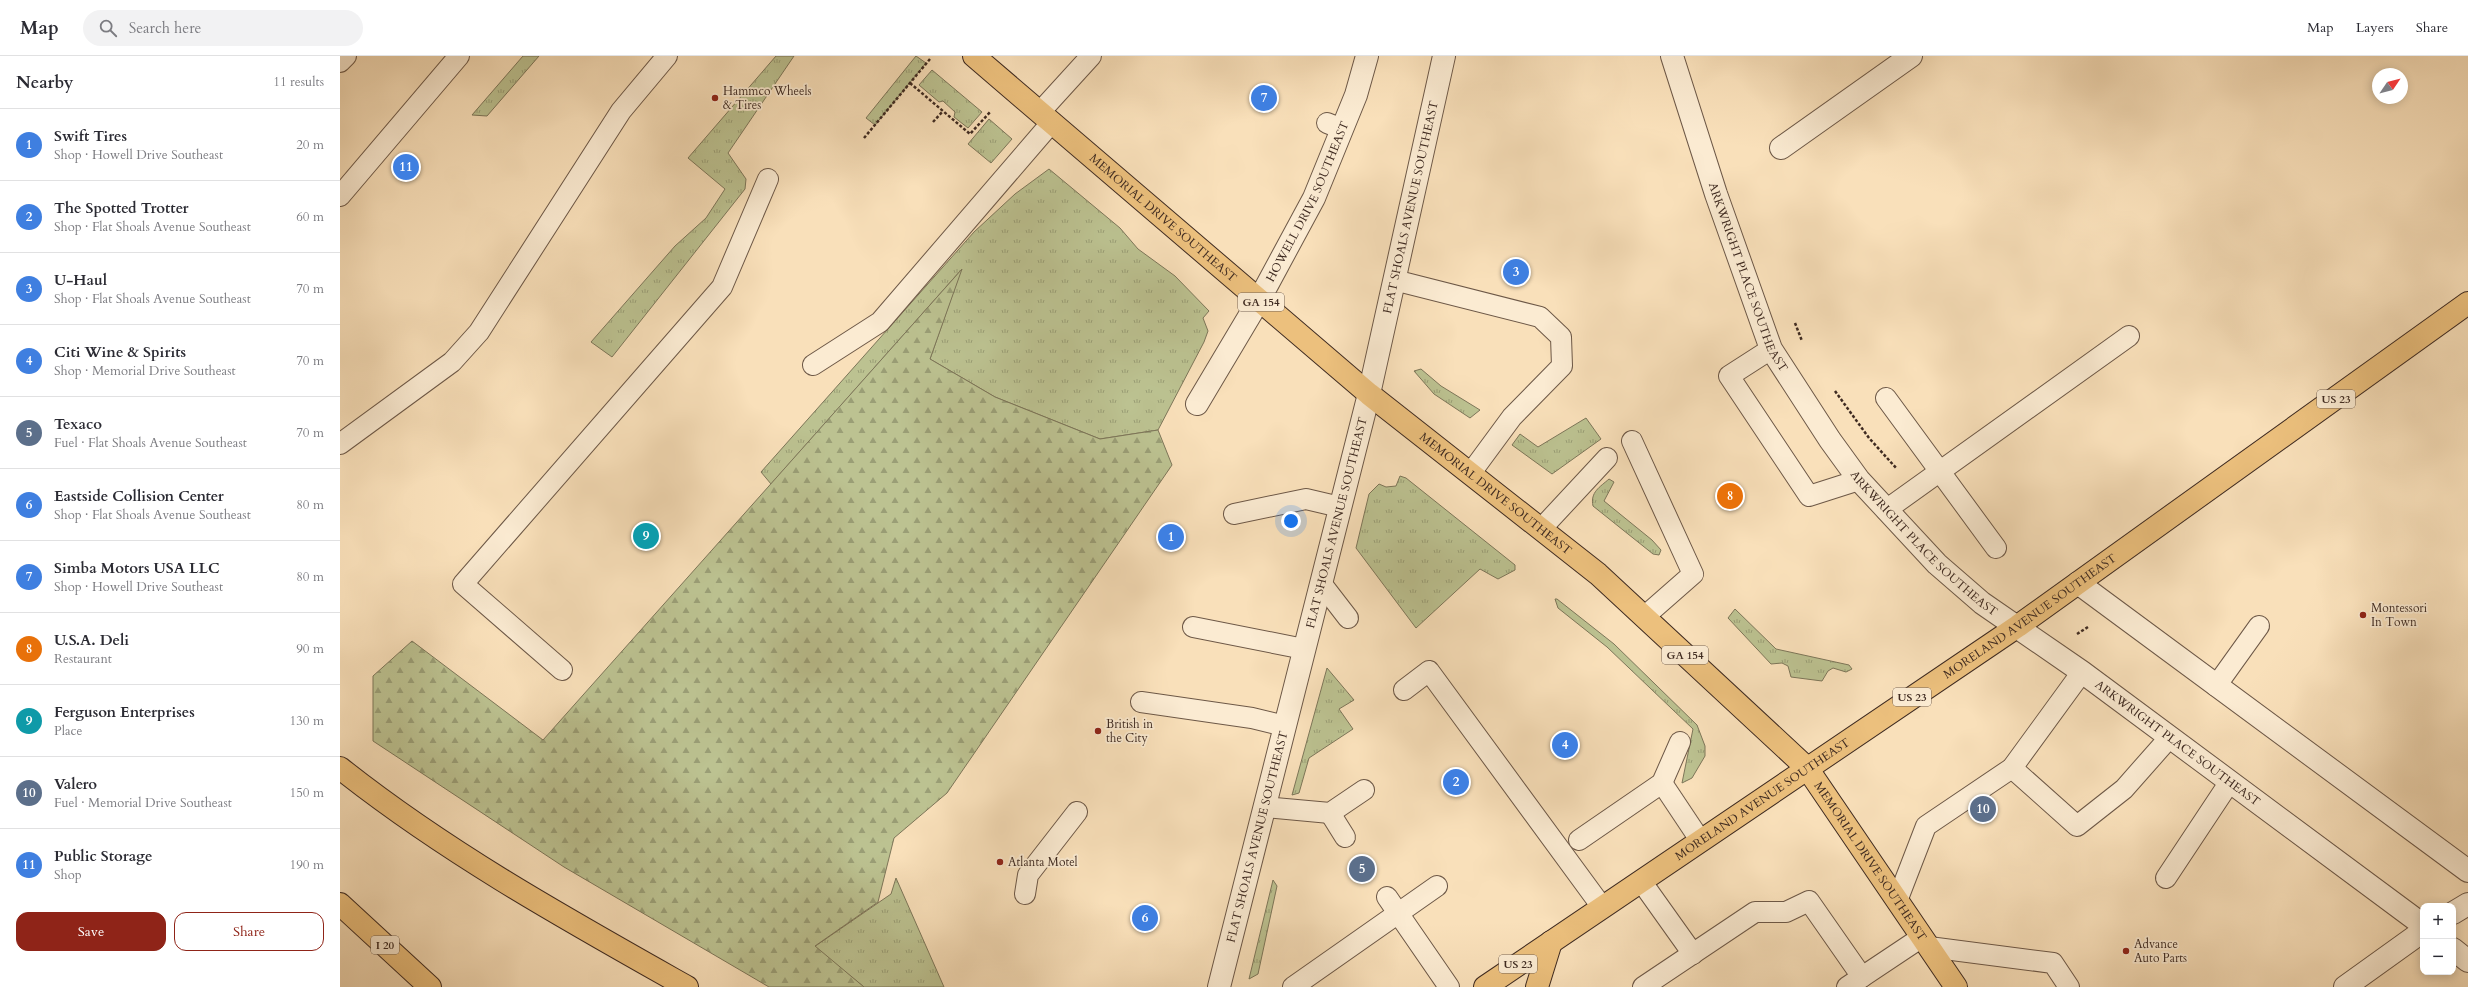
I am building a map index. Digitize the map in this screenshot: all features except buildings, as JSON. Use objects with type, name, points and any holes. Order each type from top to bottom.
[{"type":"main road","name":"MEMORIAL DRIVE SOUTHEAST","points":[[986,60],[1046,117],[1369,394],[1598,574],[1807,768],[1956,987]]},
{"type":"main road","name":"MORELAND AVENUE SOUTHEAST","points":[[1485,987],[2018,626],[2468,303]]},
{"type":"main road","points":[[340,768],[421,827],[490,872],[687,987]]},
{"type":"main road","name":"I 20","points":[[340,904],[430,987]]},
{"type":"main road","points":[[1538,987],[1551,942]]},
{"type":"street","name":"HOWELL DRIVE SOUTHEAST","points":[[1197,404],[1259,300],[1314,198],[1334,126],[1356,95],[1367,56]]},
{"type":"street","name":"FLAT SHOALS AVENUE SOUTHEAST","points":[[1219,987],[1369,394],[1444,56]]},
{"type":"street","name":"ARKWRIGHT PLACE SOUTHEAST","points":[[1672,56],[1716,194],[1771,348],[1830,440],[1859,480],[1937,564],[1982,603],[2018,626],[2082,672],[2229,783],[2420,923]]},
{"type":"street","points":[[1781,148],[1911,56]]},
{"type":"street","points":[[2078,583],[2468,871]]},
{"type":"street","points":[[2456,911],[2468,904]]},
{"type":"street","points":[[2345,987],[2420,933]]},
{"type":"street","points":[[2456,951],[2468,961]]},
{"type":"lane","points":[[340,62],[346,56]]},
{"type":"lane","points":[[340,196],[460,56]]},
{"type":"lane","points":[[340,444],[452,362],[479,332],[620,111],[667,56]]},
{"type":"lane","points":[[813,365],[880,322],[1046,117],[1091,56]]},
{"type":"lane","points":[[562,670],[463,584],[722,287],[768,179]]},
{"type":"lane","points":[[1394,280],[1540,317],[1561,337],[1562,366],[1512,417],[1470,474]]},
{"type":"lane","points":[[1886,510],[1914,488],[2129,336]]},
{"type":"lane","points":[[1771,348],[1729,376],[1809,496],[1859,480]]},
{"type":"lane","points":[[1886,398],[1996,548]]},
{"type":"lane","points":[[1632,441],[1693,574],[1644,617]]},
{"type":"lane","points":[[1541,529],[1607,458]]},
{"type":"lane","points":[[1234,514],[1306,499],[1340,507]]},
{"type":"lane","points":[[1321,583],[1348,618]]},
{"type":"lane","points":[[2216,686],[2259,626]]},
{"type":"lane","points":[[1193,627],[1304,649]]},
{"type":"lane","points":[[1404,690],[1429,672],[1602,907]]},
{"type":"lane","points":[[1897,900],[1926,826],[2012,768],[2082,672]]},
{"type":"lane","points":[[1141,702],[1252,718],[1285,726]]},
{"type":"lane","points":[[2012,768],[2078,826],[2124,790],[2169,738]]},
{"type":"lane","points":[[1579,840],[1662,783],[1680,742]]},
{"type":"lane","points":[[1662,783],[1700,840]]},
{"type":"lane","points":[[2166,878],[2229,783]]},
{"type":"lane","points":[[1264,807],[1330,814],[1364,790]]},
{"type":"lane","points":[[1025,894],[1028,876],[1077,812]]},
{"type":"lane","points":[[1330,814],[1345,837]]},
{"type":"lane","points":[[1640,881],[1693,954]]},
{"type":"lane","points":[[1293,987],[1392,905],[1437,886]]},
{"type":"lane","points":[[1643,987],[1755,912],[1786,912],[1809,900],[1855,982],[1925,942],[2053,963],[2069,987]]},
{"type":"lane","points":[[1392,905],[1449,987]]},
{"type":"path","points":[[864,138],[930,59]]},
{"type":"path","points":[[910,83],[970,134],[992,111]]},
{"type":"path","points":[[933,122],[943,111]]},
{"type":"path","points":[[1794,321],[1803,343]]},
{"type":"path","points":[[1833,388],[1869,438],[1914,488]]},
{"type":"green space","points":[[523,56],[539,56],[487,116],[472,115]]},
{"type":"green space","points":[[776,56],[794,56],[728,153],[746,179],[745,189],[612,357],[591,342],[675,246],[706,218],[725,189],[688,158]]},
{"type":"green space","points":[[916,56],[926,63],[875,125],[866,118]]},
{"type":"green space","points":[[932,70],[982,112],[968,128],[954,117],[955,112],[943,101],[939,102],[919,85]]},
{"type":"green space","points":[[989,119],[1012,139],[991,163],[968,144]]},
{"type":"green space","points":[[1049,169],[1120,228],[1138,249],[1175,276],[1209,311],[1203,318],[1208,331],[1204,342],[1158,430],[1100,439],[995,397],[930,359],[961,270],[771,484],[761,472],[974,232],[1015,194]]},
{"type":"green space","points":[[962,269],[930,359],[995,397],[1100,439],[1158,430],[1172,465],[947,793],[894,838],[878,902],[815,946],[864,987],[769,987],[564,867],[373,741],[373,676],[412,641],[543,740]]},
{"type":"green space","points":[[1421,369],[1441,386],[1480,410],[1470,418],[1434,394],[1414,371]]},
{"type":"green space","points":[[1586,418],[1601,439],[1552,474],[1512,445],[1520,434],[1538,447]]},
{"type":"green space","points":[[1400,476],[1406,478],[1515,565],[1515,570],[1498,579],[1480,569],[1416,628],[1356,548],[1369,494],[1379,484],[1386,487],[1396,486]]},
{"type":"green space","points":[[1609,479],[1614,482],[1604,501],[1652,540],[1661,550],[1659,555],[1653,554],[1593,506],[1592,501],[1594,493]]},
{"type":"green space","points":[[1555,599],[1557,599],[1614,644],[1697,725],[1705,746],[1705,756],[1692,778],[1682,783],[1693,729],[1607,647],[1558,608]]},
{"type":"green space","points":[[1735,609],[1776,649],[1849,665],[1852,669],[1846,672],[1833,668],[1828,671],[1822,681],[1791,677],[1788,666],[1782,663],[1771,664],[1728,618]]},
{"type":"green space","points":[[1327,668],[1354,700],[1339,709],[1353,729],[1309,758],[1299,793],[1292,795]]},
{"type":"green space","points":[[896,878],[944,987],[864,987],[814,947],[891,894]]},
{"type":"green space","points":[[1273,880],[1277,886],[1258,974],[1249,979]]},
{"type":"place","name":"Hammco Wheels & Tires","points":[[715,98]]},
{"type":"place","name":"Simba Motors USA LLC","points":[[1264,98]]},
{"type":"place","name":"Public Storage","points":[[406,167]]},
{"type":"place","name":"U-Haul","points":[[1516,272]]},
{"type":"place","name":"U.S.A. Deli","points":[[1730,496]]},
{"type":"place","name":"Ferguson Enterprises","points":[[646,536]]},
{"type":"place","name":"Swift Tires","points":[[1171,537]]},
{"type":"place","name":"Montessori In Town","points":[[2363,615]]},
{"type":"place","name":"British in the City","points":[[1098,731]]},
{"type":"place","name":"Citi Wine & Spirits","points":[[1565,745]]},
{"type":"place","name":"The Spotted Trotter","points":[[1456,782]]},
{"type":"place","name":"Valero","points":[[1983,809]]},
{"type":"place","name":"Atlanta Motel","points":[[1000,862]]},
{"type":"place","name":"Texaco","points":[[1362,869]]},
{"type":"place","name":"Eastside Collision Center","points":[[1145,918]]},
{"type":"place","name":"Advance Auto Parts","points":[[2126,951]]}]
